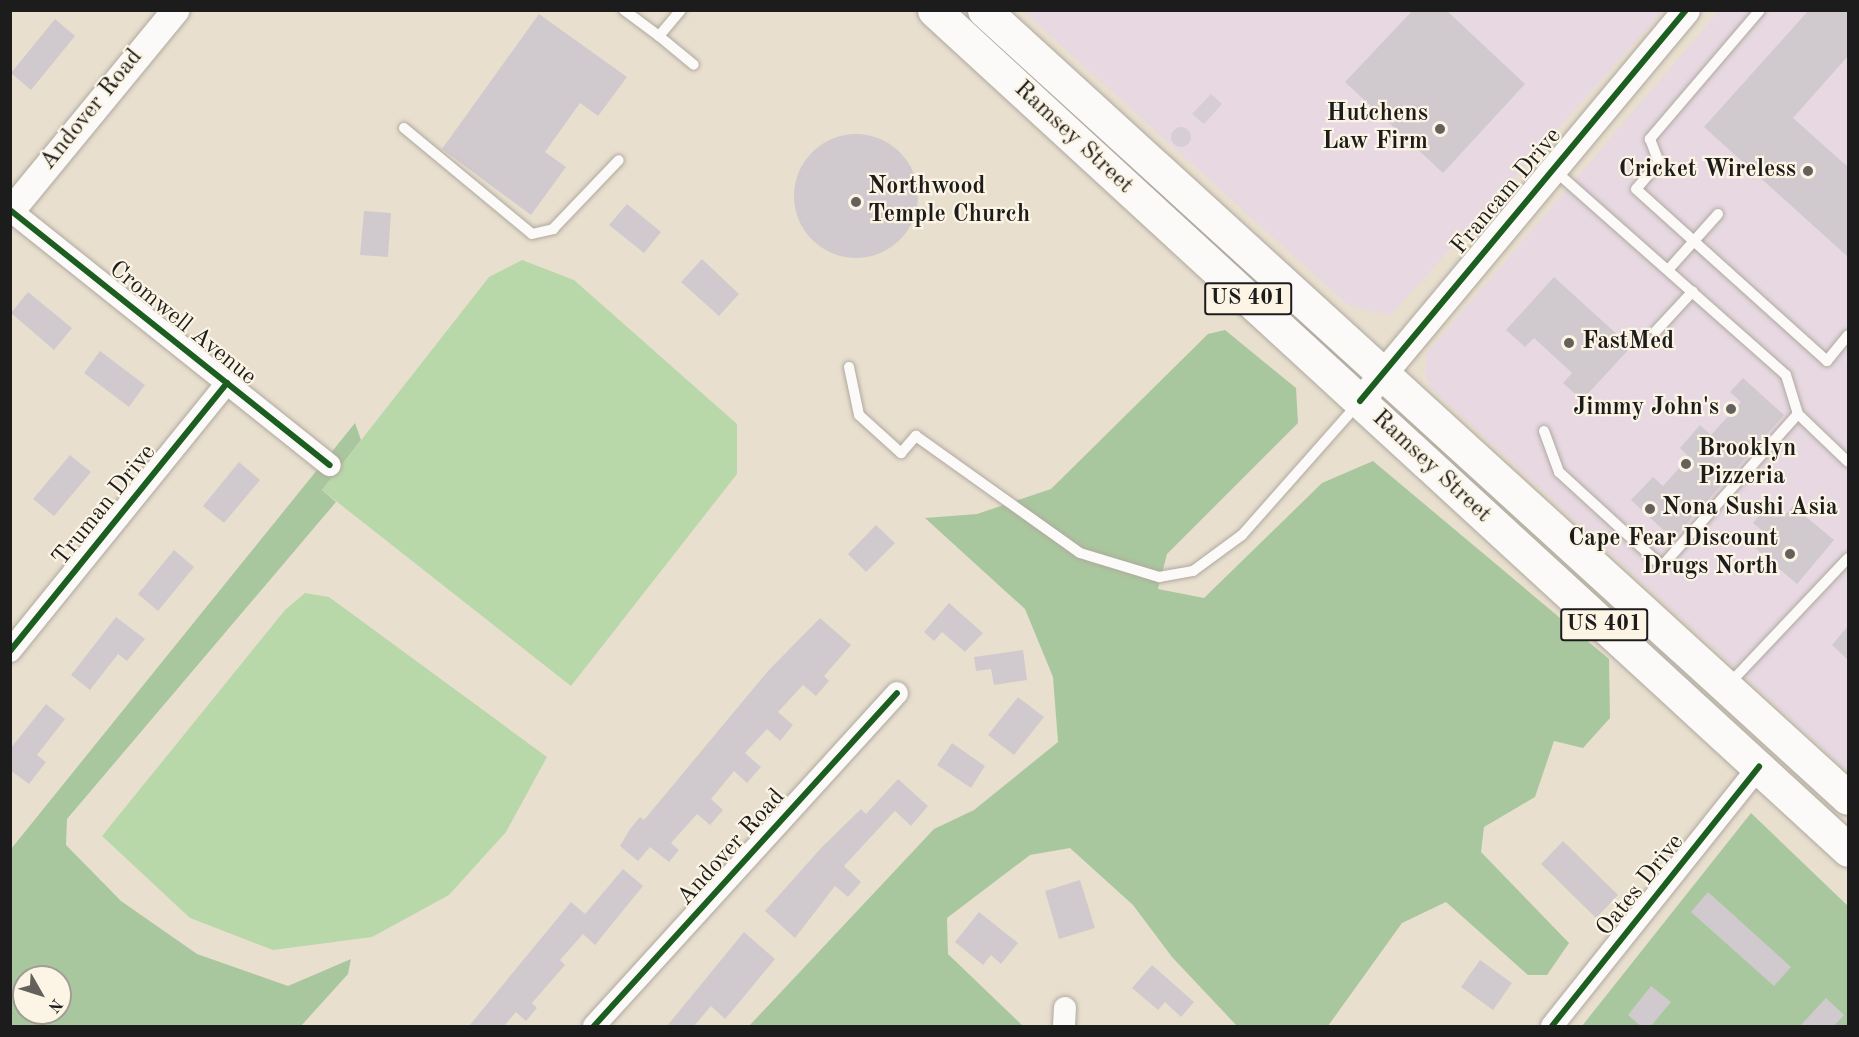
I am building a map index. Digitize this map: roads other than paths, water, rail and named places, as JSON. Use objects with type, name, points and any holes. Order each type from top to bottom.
[{"type":"main road","name":"Ramsey Street","points":[[934,10],[1848,850]]},
{"type":"main road","name":"Ramsey Street","points":[[984,10],[1725,689],[1848,798]]},
{"type":"street","name":"Andover Road","points":[[11,210],[176,10]]},
{"type":"street","name":"Francam Drive","points":[[1360,401],[1551,167],[1686,10]]},
{"type":"street","name":"Cromwell Avenue","points":[[11,210],[330,465]]},
{"type":"street","name":"Truman Drive","points":[[10,651],[227,383]]},
{"type":"street","name":"Andover Road","points":[[594,1026],[897,693]]},
{"type":"street","name":"Oates Drive","points":[[1552,1026],[1759,768]]},
{"type":"lane","points":[[624,10],[694,65]]},
{"type":"lane","points":[[659,36],[681,10]]},
{"type":"lane","points":[[1760,10],[1650,139],[1659,162],[1636,189],[1827,361],[1848,335]]},
{"type":"lane","points":[[404,128],[532,234],[553,229],[619,160]]},
{"type":"lane","points":[[1551,167],[1786,375],[1798,414],[1848,462]]},
{"type":"lane","points":[[1668,270],[1718,214]]},
{"type":"lane","points":[[1656,331],[1693,291]]},
{"type":"lane","points":[[849,367],[859,415],[901,453],[916,436],[1080,553],[1159,577],[1192,571],[1236,540],[1360,401]]},
{"type":"lane","points":[[1544,431],[1560,472],[1662,566],[1798,414]]},
{"type":"lane","points":[[1725,689],[1848,558]]},
{"type":"place","name":"Hutchens Law Firm","points":[[1440,129]]},
{"type":"place","name":"Cricket Wireless","points":[[1808,171]]},
{"type":"place","name":"Northwood Temple Church","points":[[856,202]]},
{"type":"place","name":"FastMed","points":[[1569,343]]},
{"type":"place","name":"Jimmy John's","points":[[1731,409]]},
{"type":"place","name":"Brooklyn Pizzeria","points":[[1686,464]]},
{"type":"place","name":"Nona Sushi Asia","points":[[1650,509]]},
{"type":"place","name":"Cape Fear Discount Drugs North","points":[[1790,554]]}]
